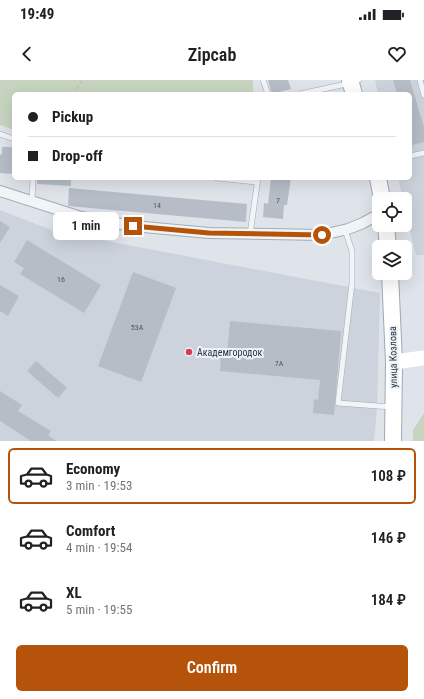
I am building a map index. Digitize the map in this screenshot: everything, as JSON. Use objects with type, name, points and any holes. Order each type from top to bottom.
[{"type":"main road","points":[[378,180],[381,192]]},
{"type":"main road","name":"улица Козлова","points":[[390,280],[394,362],[393,441]]},
{"type":"main road","points":[[394,362],[424,358]]},
{"type":"street","points":[[0,191],[81,217],[133,226],[209,233],[309,236],[322,235],[345,230],[372,218]]},
{"type":"lane","points":[[263,80],[267,92]]},
{"type":"lane","points":[[420,80],[424,95]]},
{"type":"lane","points":[[311,92],[354,84]]},
{"type":"lane","points":[[0,134],[12,138]]},
{"type":"lane","points":[[412,156],[424,153]]},
{"type":"lane","points":[[32,202],[33,180]]},
{"type":"lane","points":[[250,234],[258,180]]},
{"type":"lane","points":[[345,230],[352,252],[352,283],[338,403],[394,407]]},
{"type":"path","points":[[75,92],[82,80]]},
{"type":"shaded area","points":[[375,80],[424,80],[424,255],[416,255],[410,232],[412,232],[412,192],[401,192],[398,180],[412,180],[412,92],[378,92]]},
{"type":"shaded area","name":"Академгородок","points":[[0,210],[54,231],[380,293],[377,410],[374,441],[0,441]]},
{"type":"green space","points":[[0,80],[253,80],[253,92],[12,92],[12,129],[0,125]]},
{"type":"green space","points":[[424,413],[424,441],[413,441],[413,430]]},
{"type":"building","points":[[268,80],[288,80],[291,89],[280,92],[271,92]]},
{"type":"building","points":[[393,80],[410,80],[424,127],[424,142],[412,145],[412,92],[396,92]]},
{"type":"building","points":[[2,147],[12,147],[12,174],[0,173],[0,154],[2,155]]},
{"type":"building","points":[[37,180],[71,180],[71,186],[37,184]]},
{"type":"building","points":[[271,180],[291,180],[287,205],[284,205],[283,219],[263,217],[264,203],[268,204]]},
{"type":"building","points":[[69,188],[247,204],[246,222],[68,206]]},
{"type":"building","points":[[0,221],[10,227],[0,243]]},
{"type":"building","points":[[27,240],[101,285],[84,313],[20,274],[24,268],[14,262]]},
{"type":"building","points":[[133,272],[176,288],[141,382],[98,366]]},
{"type":"building","points":[[0,285],[19,296],[8,316],[0,311]]},
{"type":"building","points":[[230,321],[341,331],[334,415],[313,413],[314,399],[318,400],[320,380],[220,371],[221,354],[227,355]]},
{"type":"building","points":[[36,361],[67,388],[58,398],[27,371]]},
{"type":"building","points":[[0,391],[22,405],[18,411],[51,431],[48,435],[56,441],[31,441],[0,421]]},
{"type":"place","name":"Академгородок","points":[[189,352]]},
{"type":"route","points":[[133,226],[209,233],[309,236],[322,235]]}]
